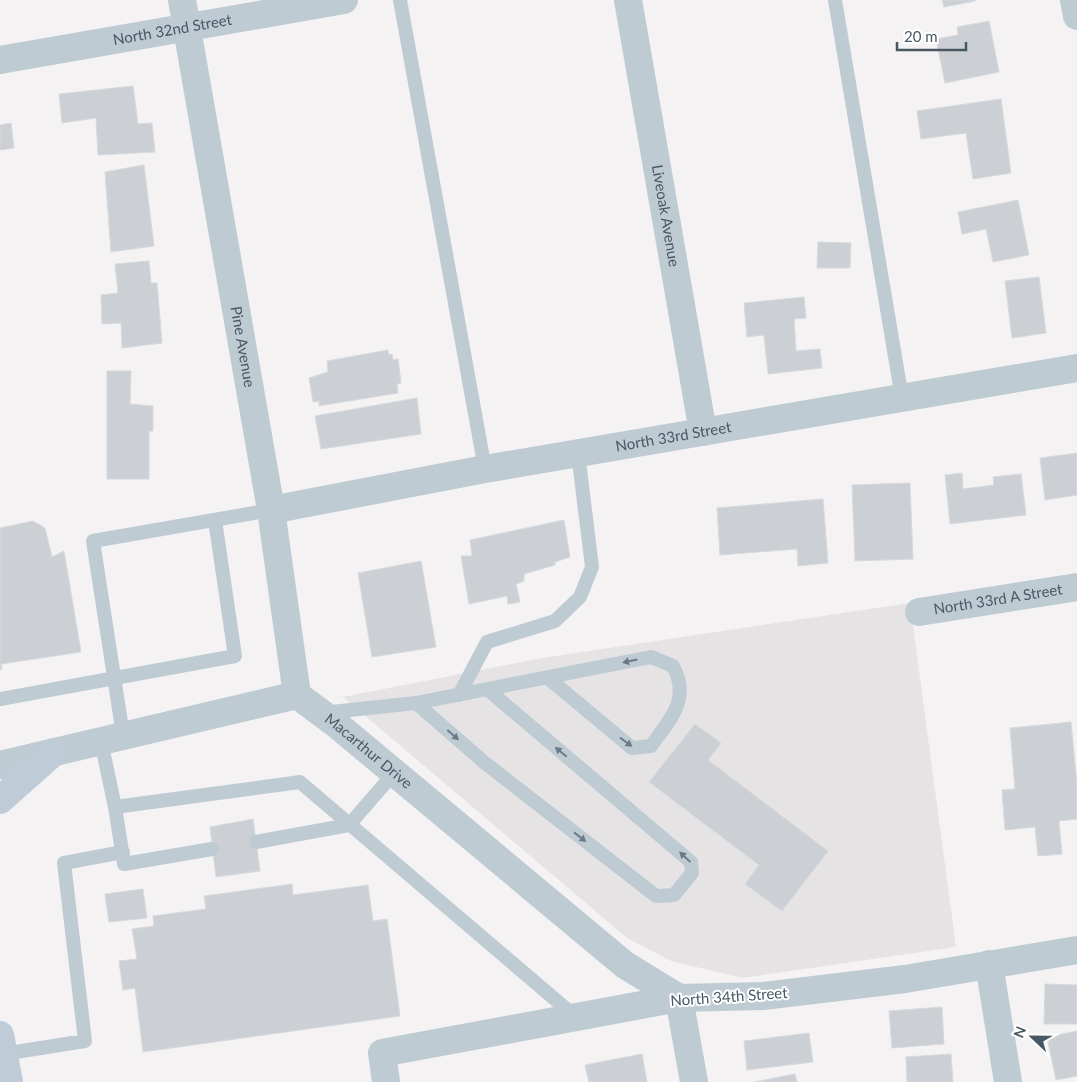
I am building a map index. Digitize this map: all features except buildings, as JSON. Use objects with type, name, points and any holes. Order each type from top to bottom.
[{"type":"main road","points":[[0,800],[54,752]]},
{"type":"main road","points":[[2,1045],[9,1082]]},
{"type":"street","name":"Pine Avenue","points":[[182,0],[271,510],[297,695]]},
{"type":"street","name":"North 32nd Street","points":[[0,60],[344,0]]},
{"type":"street","name":"Liveoak Avenue","points":[[628,0],[703,432]]},
{"type":"street","points":[[1074,0],[1077,16]]},
{"type":"street","name":"North 33rd Street","points":[[271,510],[485,469],[1077,368]]},
{"type":"street","name":"North 33rd A Street","points":[[919,612],[1077,587]]},
{"type":"street","points":[[0,765],[297,695]]},
{"type":"street","name":"Macarthur Drive","points":[[297,695],[322,713],[625,965],[679,998]]},
{"type":"street","name":"North 34th Street","points":[[386,1082],[382,1054],[679,998],[763,996],[905,979],[1077,950]]},
{"type":"street","points":[[989,964],[1008,1082]]},
{"type":"street","points":[[679,998],[694,1082]]},
{"type":"lane","points":[[400,0],[485,469]]},
{"type":"lane","points":[[834,0],[902,398]]},
{"type":"lane","points":[[459,694],[487,642],[555,621],[580,597],[592,567],[578,453]]},
{"type":"lane","points":[[212,849],[124,864],[115,807],[112,738],[114,678],[92,541],[271,510]]},
{"type":"lane","points":[[0,699],[235,656],[215,520]]},
{"type":"lane","points":[[322,713],[416,703],[651,657],[673,666],[680,679],[680,698],[678,708],[651,746],[632,748],[548,678]]},
{"type":"lane","points":[[416,703],[485,763],[656,896],[674,895],[692,873],[691,862],[487,689]]},
{"type":"lane","points":[[256,842],[349,825],[394,773]]},
{"type":"lane","points":[[115,807],[300,782],[577,1018]]},
{"type":"lane","points":[[2,1045],[85,1041],[64,863],[123,852]]},
{"type":"shaded area","points":[[910,603],[956,947],[742,978],[671,961],[627,938],[343,697],[542,658]]}]
